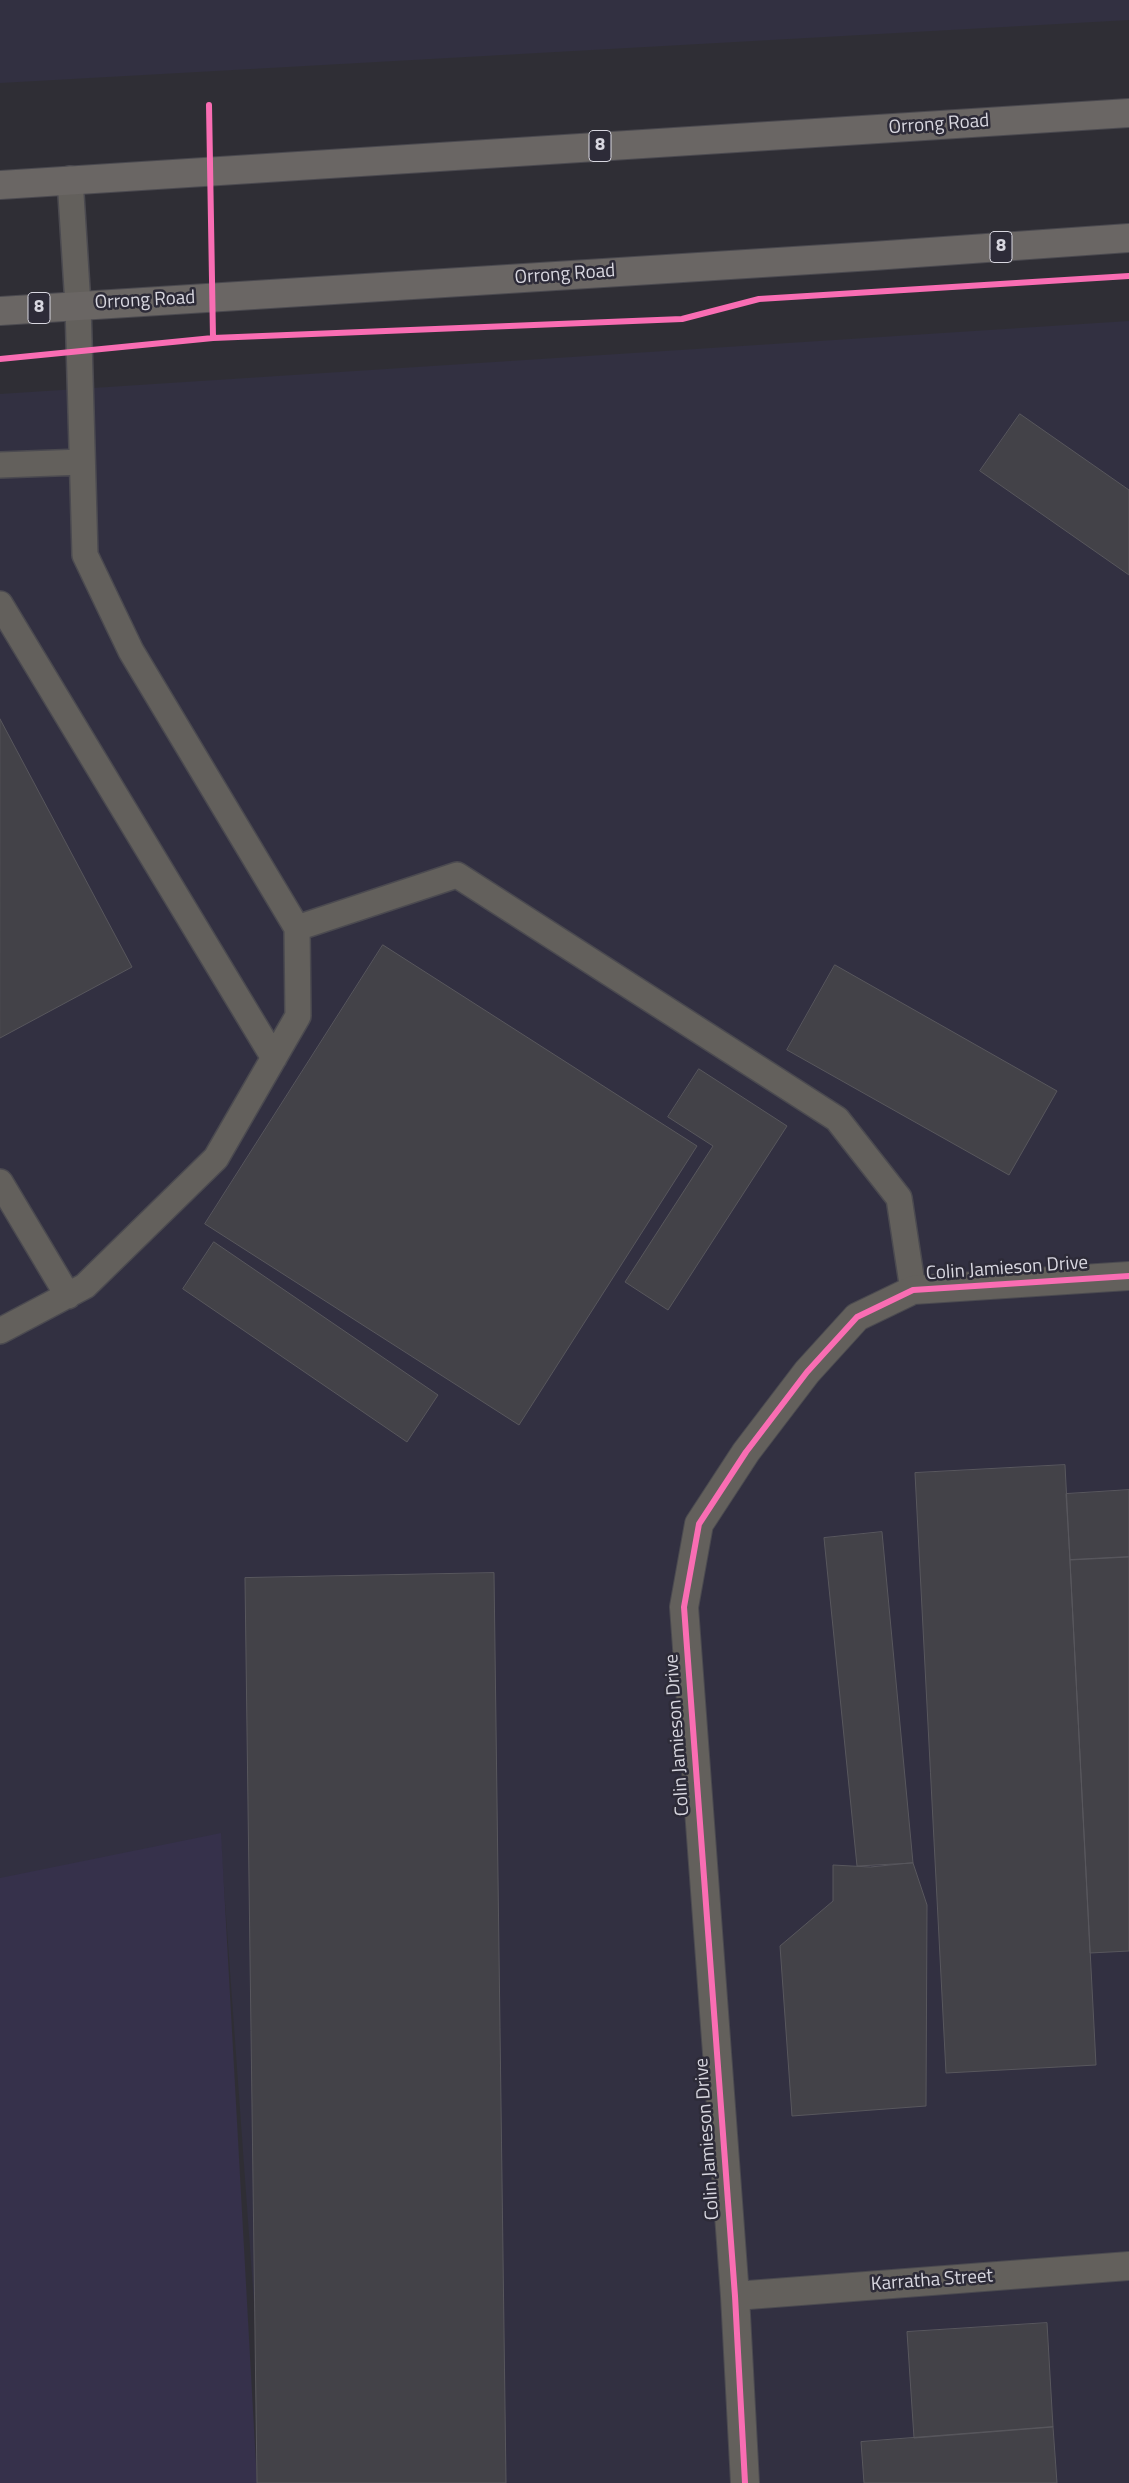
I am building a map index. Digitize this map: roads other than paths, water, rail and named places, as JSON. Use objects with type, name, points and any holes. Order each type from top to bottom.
[{"type":"highway","name":"Orrong Road","points":[[0,185],[70,179],[1129,113]]},
{"type":"highway","name":"Orrong Road","points":[[0,311],[1129,238]]},
{"type":"street","name":"Colin Jamieson Drive","points":[[745,2483],[735,2296],[684,1607],[699,1524],[746,1452],[813,1365],[857,1317],[914,1290],[1129,1276]]},
{"type":"street","name":"Karratha Street","points":[[735,2296],[1129,2266]]},
{"type":"lane","points":[[0,1331],[86,1286],[216,1158],[298,1016],[297,928],[131,651],[84,555],[78,305],[70,179]]},
{"type":"lane","points":[[0,465],[82,462]]},
{"type":"lane","points":[[0,604],[274,1058]]},
{"type":"lane","points":[[297,928],[457,875],[838,1119],[899,1198],[914,1290]]},
{"type":"lane","points":[[0,1182],[68,1296]]}]
